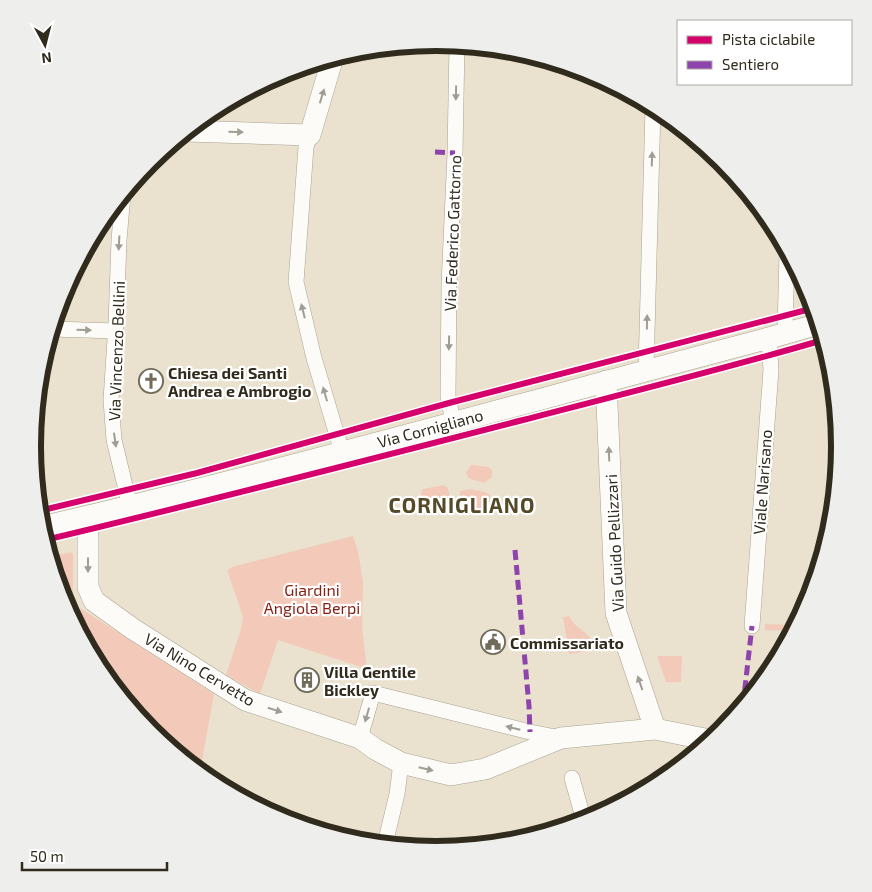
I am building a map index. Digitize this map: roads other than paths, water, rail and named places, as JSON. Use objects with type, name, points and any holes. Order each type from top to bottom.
[{"type":"street","name":"Via Federico Gattorno","points":[[453,422],[448,396],[449,285],[455,153],[457,52]]},
{"type":"street","points":[[332,66],[306,146],[296,282],[314,358],[342,452]]},
{"type":"street","points":[[646,370],[653,117]]},
{"type":"street","points":[[198,131],[310,135]]},
{"type":"street","name":"Via Vincenzo Bellini","points":[[122,208],[111,400],[114,440],[130,506]]},
{"type":"street","name":"Viale Narisano","points":[[752,626],[771,370],[786,263]]},
{"type":"street","name":"Via Cornigliano","points":[[49,525],[342,452],[812,326]]},
{"type":"street","points":[[59,329],[116,331]]},
{"type":"street","name":"Via Guido Pellizzari","points":[[606,382],[616,613],[655,729]]},
{"type":"street","name":"Via Nino Cervetto","points":[[84,517],[88,536],[88,587],[94,601],[133,629],[245,700],[360,738],[401,763],[451,775],[485,769],[561,738],[655,729],[701,738]]},
{"type":"street","points":[[360,738],[373,693],[561,738]]},
{"type":"street","points":[[387,837],[397,794],[401,763]]},
{"type":"street","points":[[572,778],[582,813]]},
{"type":"place","name":"Chiesa dei Santi Andrea e Ambrogio","points":[[151,381]]},
{"type":"place","name":"Commissariato","points":[[493,642]]},
{"type":"place","name":"Villa Gentile Bickley","points":[[307,680]]},
{"type":"district","name":"CORNIGLIANO","points":[[462,504]]},
{"type":"park label","name":"Giardini Angiola Berpi","points":[[312,598]]}]
